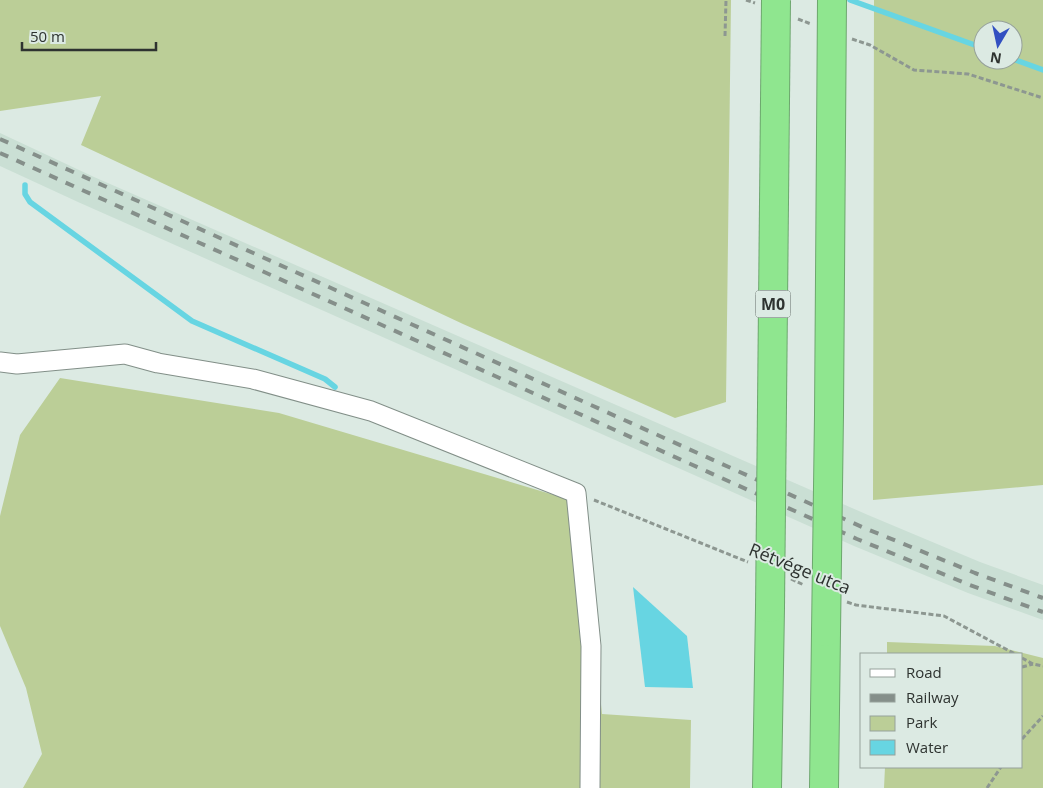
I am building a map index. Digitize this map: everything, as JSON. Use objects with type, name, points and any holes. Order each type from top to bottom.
[{"type":"highway","points":[[824,788],[832,0]]},
{"type":"highway","name":"M0","points":[[768,788],[777,8]]},
{"type":"street","points":[[0,362],[17,364],[125,354],[158,363],[253,379],[370,411],[576,493],[591,646],[590,788]]},
{"type":"path","points":[[725,36],[726,0]]},
{"type":"path","points":[[746,0],[777,8],[817,26]]},
{"type":"path","points":[[843,36],[870,45],[914,70],[968,74],[1043,98]]},
{"type":"path","name":"Rétvége utca","points":[[576,493],[756,565]]},
{"type":"path","name":"Rétvége utca","points":[[783,576],[810,587]]},
{"type":"path","name":"Rétvége utca","points":[[846,602],[856,605],[944,616],[1013,653]]},
{"type":"path","points":[[1023,659],[1033,664],[1043,666]]},
{"type":"path","points":[[1023,667],[1033,664]]},
{"type":"path","points":[[1023,738],[1043,716]]},
{"type":"path","points":[[987,788],[1000,768]]},
{"type":"shaded area","points":[[0,133],[94,177],[868,515],[980,562],[1043,585],[1043,620],[968,593],[854,546],[0,166]]},
{"type":"green space","points":[[0,0],[731,0],[726,402],[675,418],[463,324],[81,145],[101,96],[0,111]]},
{"type":"green space","points":[[874,0],[1043,0],[1043,485],[873,500]]},
{"type":"green space","points":[[60,378],[279,413],[581,503],[602,714],[691,720],[690,788],[23,788],[42,754],[26,688],[0,626],[0,516],[20,435]]},
{"type":"green space","points":[[887,642],[995,646],[1023,653],[887,653]]},
{"type":"green space","points":[[1023,653],[1043,658],[1043,788],[884,788],[885,768],[1023,768]]},
{"type":"water","points":[[633,587],[687,636],[693,688],[645,687]]},
{"type":"waterway","points":[[850,0],[973,44]]},
{"type":"waterway","points":[[1023,63],[1043,70]]},
{"type":"waterway","points":[[25,185],[25,194],[30,202],[192,321],[325,379],[335,387]]},
{"type":"railway","points":[[0,139],[862,527],[975,573],[1043,598]]},
{"type":"railway","points":[[0,153],[857,539],[970,585],[1043,612]]}]
